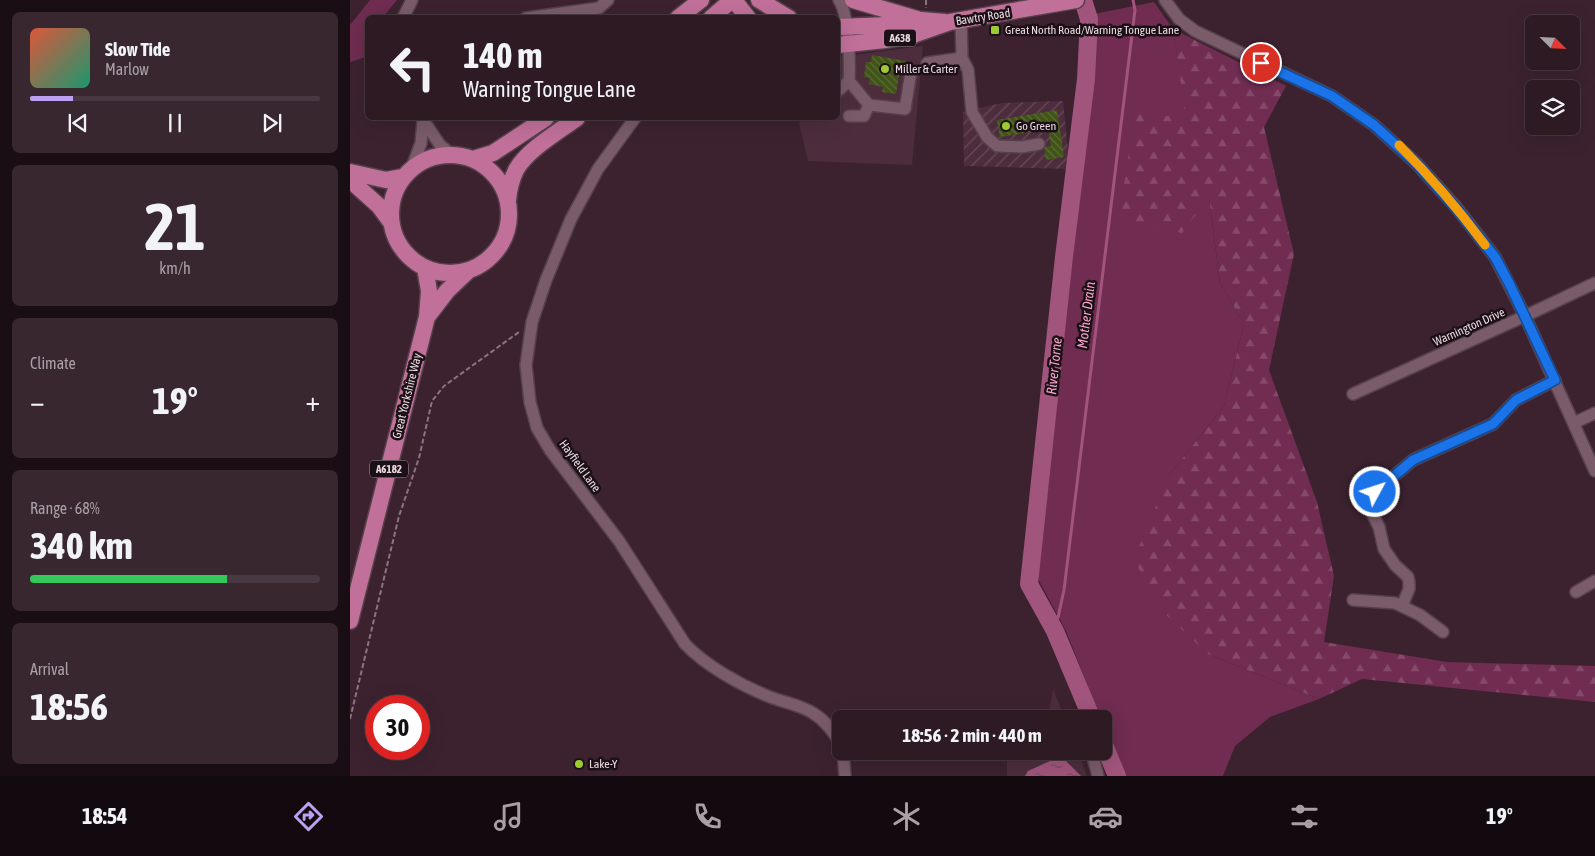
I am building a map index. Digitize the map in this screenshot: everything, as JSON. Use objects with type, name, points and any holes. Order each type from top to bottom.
[{"type":"highway","points":[[682,15],[701,0]]},
{"type":"highway","points":[[715,15],[733,0],[746,15]]},
{"type":"highway","points":[[759,0],[784,15]]},
{"type":"highway","points":[[853,0],[921,20]]},
{"type":"highway","name":"Bawtry Road","points":[[842,36],[913,35],[955,21],[1071,1]]},
{"type":"highway","name":"Bawtry Road","points":[[842,36],[888,25],[921,20],[955,21]]},
{"type":"highway","points":[[473,159],[493,153],[543,120]]},
{"type":"highway","points":[[407,172],[395,190],[390,206],[390,221],[393,233],[402,249],[414,262],[439,273],[453,274],[468,271],[490,258],[498,249],[509,226],[508,201],[510,185],[516,170],[527,156],[574,120]]},
{"type":"highway","points":[[350,172],[386,180],[407,172],[424,160],[438,155],[452,154],[473,159],[485,166],[503,187],[508,201]]},
{"type":"highway","points":[[350,180],[378,206],[390,221]]},
{"type":"highway","name":"Great Yorkshire Way","points":[[350,621],[428,316],[429,291],[425,268]]},
{"type":"highway","name":"Great Yorkshire Way","points":[[428,316],[447,290],[468,271]]},
{"type":"street","points":[[404,15],[412,0]]},
{"type":"street","points":[[548,15],[599,8],[608,0]]},
{"type":"street","points":[[839,0],[846,16],[842,36],[850,69],[849,81],[840,89]]},
{"type":"street","points":[[1166,0],[1179,19],[1195,32],[1332,96],[1374,125],[1395,142],[1417,164],[1456,208],[1495,257],[1526,316],[1595,471]]},
{"type":"street","points":[[955,21],[962,58],[968,70],[972,112],[987,136],[998,146],[1022,147],[1039,144]]},
{"type":"street","points":[[927,63],[962,58]]},
{"type":"street","points":[[849,81],[869,105],[905,109],[911,72]]},
{"type":"street","points":[[849,116],[864,116],[869,105]]},
{"type":"street","points":[[407,172],[421,143],[422,120]]},
{"type":"street","points":[[423,120],[440,145],[452,154]]},
{"type":"street","name":"Hayfield Lane","points":[[634,120],[598,169],[571,220],[546,280],[532,322],[526,365],[530,402],[537,428],[561,465],[619,541],[686,644],[696,656],[768,696],[812,712],[832,730]]},
{"type":"street","name":"Warnington Drive","points":[[1353,394],[1595,283]]},
{"type":"street","points":[[1402,606],[1409,589],[1408,577],[1395,565],[1384,549],[1378,527],[1370,509],[1370,499],[1375,492],[1413,460],[1493,424],[1516,400],[1555,380]]},
{"type":"street","points":[[1574,422],[1595,413]]},
{"type":"street","points":[[1576,592],[1595,581]]},
{"type":"street","points":[[1353,600],[1395,603],[1420,615],[1443,632]]},
{"type":"street","points":[[844,760],[845,776]]},
{"type":"street","points":[[1094,760],[1098,776]]},
{"type":"path","points":[[350,719],[399,516],[419,458],[432,401],[444,386],[532,322]]},
{"type":"shaded area","points":[[923,46],[912,165],[808,161],[799,123],[800,120],[840,120],[840,57]]},
{"type":"shaded area","points":[[1063,101],[1070,169],[964,166],[963,112],[1002,103]]},
{"type":"shaded area","points":[[1053,689],[1061,710],[1050,710]]},
{"type":"shaded area","points":[[1007,760],[1081,760],[1087,776],[1007,776]]},
{"type":"green space","points":[[370,0],[397,0],[385,15],[365,15],[365,57],[350,62],[350,25]]},
{"type":"green space","points":[[1154,2],[1173,29],[1187,120],[1209,197],[1220,283],[1244,324],[1224,406],[1169,475],[1208,654],[1319,699],[1270,717],[1235,746],[1223,776],[1124,776],[1112,745],[1112,710],[1097,710],[1066,631],[1037,577],[1095,60],[1094,14]]},
{"type":"green space","points":[[1173,29],[1286,86],[1264,127],[1294,254],[1269,370],[1317,502],[1334,576],[1324,642],[1447,662],[1595,666],[1595,702],[1362,679],[1319,699],[1208,654],[1159,608],[1134,559],[1169,475],[1224,406],[1244,324],[1220,283],[1209,197],[1182,233],[1119,220],[1135,109],[1186,120]]},
{"type":"water","points":[[1052,760],[1065,760],[1081,776],[1025,776],[1028,771]]},
{"type":"building","name":"Miller & Carter","points":[[872,55],[906,61],[904,76],[899,75],[896,94],[882,92],[883,87],[869,84],[870,78],[864,77],[866,62],[871,62]]},
{"type":"building","points":[[1057,110],[1064,157],[1046,160],[1044,147],[1051,146],[1048,129],[1000,137],[997,120]]},
{"type":"waterway","name":"River Torne","points":[[1083,0],[1089,19],[1086,79],[1064,257],[1029,584],[1055,631],[1088,710]]},
{"type":"waterway","name":"Mother Drain","points":[[1055,631],[1064,590],[1135,10],[1133,0]]},
{"type":"waterway","name":"River Torne","points":[[1110,760],[1117,776]]},
{"type":"slow traffic","points":[[1399,145],[1456,208],[1485,245]]},
{"type":"place","name":"Great North Road/Warning Tongue Lane","points":[[995,30]]},
{"type":"place","name":"Miller & Carter","points":[[885,69]]},
{"type":"place","name":"Go Green","points":[[1006,126]]},
{"type":"place","name":"Lake-Y","points":[[579,764]]},
{"type":"route","points":[[1261,63],[1332,96],[1374,125],[1395,142],[1417,164],[1456,208],[1495,257],[1526,316],[1555,380],[1516,400],[1493,424],[1413,460],[1375,492]]}]
